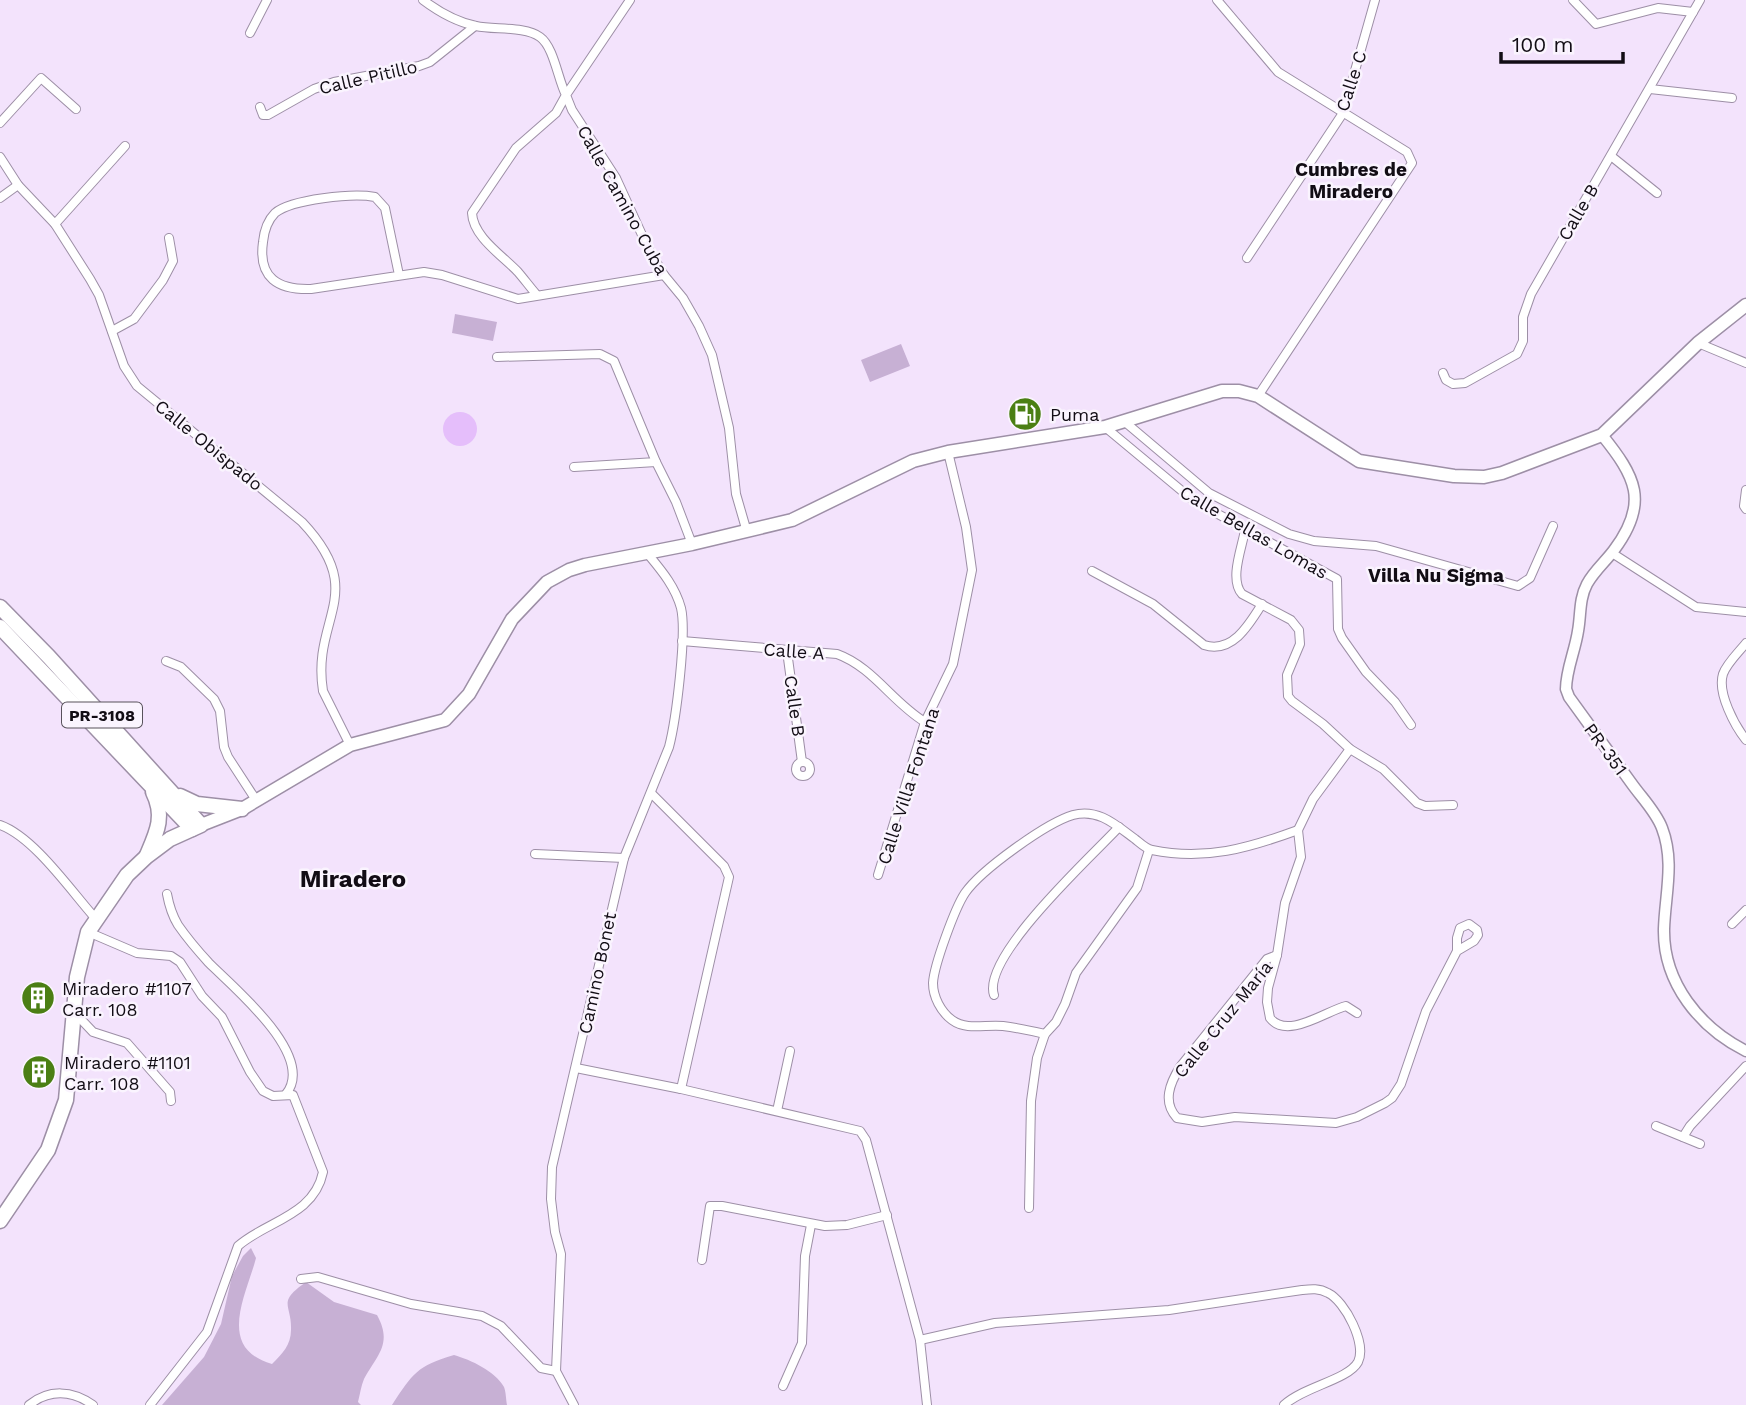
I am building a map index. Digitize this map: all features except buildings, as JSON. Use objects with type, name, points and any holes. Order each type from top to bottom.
[{"type":"main road","points":[[0,1221],[48,1150],[66,1100],[77,976],[92,925],[127,875],[146,856],[170,839],[243,809],[350,745],[445,720],[469,694],[512,619],[547,582],[585,565],[692,544],[792,520],[913,461],[948,452],[1125,422],[1222,391],[1239,391],[1258,396],[1359,461],[1454,476],[1484,477],[1502,473],[1602,435],[1698,343],[1746,305]]},
{"type":"main road","name":"PR-3108","points":[[0,607],[168,788],[196,827]]},
{"type":"main road","name":"PR-3108","points":[[0,627],[55,682],[149,785],[196,827]]},
{"type":"main road","points":[[146,856],[160,825],[159,804],[149,785]]},
{"type":"main road","points":[[168,788],[197,804],[243,809]]},
{"type":"street","points":[[250,33],[267,0]]},
{"type":"street","points":[[423,0],[439,12],[475,26]]},
{"type":"street","points":[[536,294],[483,237],[472,221],[472,214],[516,148],[556,113],[629,0]]},
{"type":"street","points":[[1217,0],[1278,72],[1407,152],[1412,163],[1258,396]]},
{"type":"street","points":[[1573,0],[1596,24],[1658,8],[1693,12]]},
{"type":"street","name":"Calle B","points":[[1443,373],[1446,380],[1453,384],[1465,383],[1517,354],[1523,341],[1522,317],[1531,294],[1700,0]]},
{"type":"street","name":"Calle C","points":[[1247,258],[1343,113],[1372,1]]},
{"type":"street","name":"Calle Camino Cuba","points":[[475,26],[519,30],[540,37],[551,52],[572,110],[616,178],[636,225],[664,275],[683,298],[699,326],[712,355],[729,428],[736,494],[747,532]]},
{"type":"street","name":"Calle Pitillo","points":[[260,107],[263,115],[268,116],[314,89],[334,82],[419,66],[439,55],[475,26]]},
{"type":"street","points":[[0,123],[41,78],[76,109]]},
{"type":"street","points":[[1650,89],[1732,98]]},
{"type":"street","points":[[55,224],[125,146]]},
{"type":"street","points":[[1611,156],[1657,193]]},
{"type":"street","name":"Calle Obispado","points":[[0,158],[18,185],[55,224],[90,279],[124,366],[137,386],[302,522],[325,553],[337,586],[322,655],[321,681],[323,691],[350,745]]},
{"type":"street","points":[[0,198],[18,185]]},
{"type":"street","points":[[399,275],[385,208],[375,197],[346,197],[288,205],[272,215],[265,231],[262,248],[265,270],[285,288],[311,289],[399,275],[432,273],[518,299],[664,275]]},
{"type":"street","points":[[112,331],[134,319],[163,281],[173,261],[169,238]]},
{"type":"street","points":[[1698,343],[1746,363]]},
{"type":"street","points":[[497,357],[600,354],[614,361],[692,544]]},
{"type":"street","points":[[1125,422],[1209,493],[1289,534],[1314,541],[1376,546],[1518,586],[1530,578],[1553,526]]},
{"type":"street","name":"Calle Bellas Lomas","points":[[1105,426],[1187,496],[1337,579],[1338,629],[1342,638],[1366,672],[1395,702],[1411,725]]},
{"type":"street","name":"PR-351","points":[[1602,435],[1631,475],[1635,494],[1633,515],[1612,554],[1588,582],[1581,598],[1578,630],[1566,689],[1661,826],[1668,856],[1670,882],[1665,941],[1677,986],[1686,1001],[1708,1024],[1724,1038],[1746,1051]]},
{"type":"street","name":"Calle Villa Fontana","points":[[878,875],[925,722],[953,664],[972,570],[967,527],[948,452]]},
{"type":"street","points":[[573,467],[656,462]]},
{"type":"street","points":[[1746,490],[1746,509]]},
{"type":"street","points":[[1245,530],[1236,584],[1242,594],[1291,620],[1299,630],[1300,644],[1286,674],[1288,696],[1350,749],[1383,769],[1417,803],[1425,806],[1453,805]]},
{"type":"street","name":"Camino Bonet","points":[[556,1371],[561,1254],[551,1199],[552,1167],[624,858],[673,730],[682,641],[681,610],[666,576],[647,553]]},
{"type":"street","points":[[1612,554],[1696,607],[1746,611]]},
{"type":"street","points":[[1092,571],[1153,604],[1204,645],[1212,648],[1228,645],[1238,637],[1262,604]]},
{"type":"street","name":"Calle A","points":[[682,641],[837,654],[852,660],[925,722]]},
{"type":"street","points":[[1746,643],[1724,671],[1722,679],[1731,716],[1746,740]]},
{"type":"street","name":"Calle B","points":[[787,651],[802,762]]},
{"type":"street","points":[[166,661],[181,667],[214,699],[220,711],[224,747],[228,757],[256,800]]},
{"type":"street","points":[[1350,749],[1313,799],[1298,830],[1301,858],[1284,902],[1267,1002],[1270,1018],[1280,1025],[1297,1025],[1346,1006],[1357,1013]]},
{"type":"street","points":[[651,793],[724,866],[729,877],[681,1089]]},
{"type":"street","points":[[1045,1034],[1001,1026],[965,1027],[953,1022],[940,1010],[933,986],[941,953],[965,893],[990,868],[1073,815],[1099,816],[1119,827],[1149,850],[1176,853],[1228,852],[1251,847],[1298,830]]},
{"type":"street","points":[[0,825],[21,836],[92,925],[144,955],[165,955],[180,962],[202,996],[222,1017],[250,1072],[263,1091],[273,1096],[293,1095],[322,1165],[321,1179],[310,1198],[295,1213],[238,1246],[207,1332],[150,1405]]},
{"type":"street","points":[[993,995],[992,981],[1020,933],[1119,827]]},
{"type":"street","points":[[1029,1208],[1034,1070],[1045,1034],[1060,1013],[1076,973],[1137,888],[1149,850]]},
{"type":"street","points":[[536,854],[624,858]]},
{"type":"street","points":[[167,894],[171,911],[180,927],[208,962],[244,995],[287,1051],[293,1072],[291,1087],[286,1094]]},
{"type":"street","points":[[1732,924],[1746,910]]},
{"type":"street","name":"Calle Cruz María","points":[[1277,955],[1268,959],[1180,1067],[1168,1097],[1177,1118],[1202,1122],[1235,1117],[1336,1123],[1372,1111],[1392,1098],[1397,1091],[1426,1011],[1457,951]]},
{"type":"street","points":[[74,1012],[93,1032],[127,1044],[170,1092],[171,1101]]},
{"type":"street","points":[[777,1111],[790,1051]]},
{"type":"street","points":[[1682,1137],[1689,1126],[1746,1066]]},
{"type":"street","points":[[576,1068],[681,1089],[860,1131],[866,1140],[920,1340],[927,1405]]},
{"type":"street","points":[[1656,1126],[1700,1144]]},
{"type":"street","points":[[702,1261],[710,1206],[722,1206],[811,1225],[847,1225],[887,1215]]},
{"type":"street","points":[[782,1386],[802,1343],[805,1256],[811,1225]]},
{"type":"street","points":[[301,1279],[318,1277],[411,1304],[482,1316],[501,1326],[541,1368],[556,1371],[574,1405]]},
{"type":"street","points":[[920,1340],[995,1322],[1169,1310],[1301,1290],[1323,1290],[1342,1304],[1360,1341],[1360,1357],[1353,1369],[1346,1374],[1304,1391],[1284,1405]]},
{"type":"street","points":[[29,1405],[61,1392],[79,1396],[93,1405]]},
{"type":"shaded area","points":[[455,314],[497,322],[493,341],[452,333]]},
{"type":"shaded area","points":[[901,344],[910,366],[870,382],[861,360]]},
{"type":"shaded area","points":[[460,412],[472,417],[477,429],[472,441],[460,446],[448,441],[443,429],[448,417]]},
{"type":"shaded area","points":[[251,1248],[256,1258],[239,1319],[244,1346],[255,1356],[272,1364],[285,1349],[291,1330],[288,1300],[306,1282],[334,1302],[377,1315],[384,1334],[383,1342],[363,1382],[358,1402],[361,1405],[162,1405],[204,1357],[221,1324],[232,1276],[243,1256]]},
{"type":"shaded area","points":[[454,1355],[475,1363],[495,1376],[504,1387],[507,1405],[392,1405],[417,1372]]},
{"type":"place","name":"Puma","points":[[1025,414]]},
{"type":"place","name":"Miradero #1107 Carr. 108","points":[[38,998]]},
{"type":"place","name":"Miradero #1101 Carr. 108","points":[[39,1072]]},
{"type":"district","name":"Cumbres de Miradero","points":[[1351,180]]},
{"type":"district","name":"Villa Nu Sigma","points":[[1436,575]]},
{"type":"district","name":"Miradero","points":[[353,879]]}]
